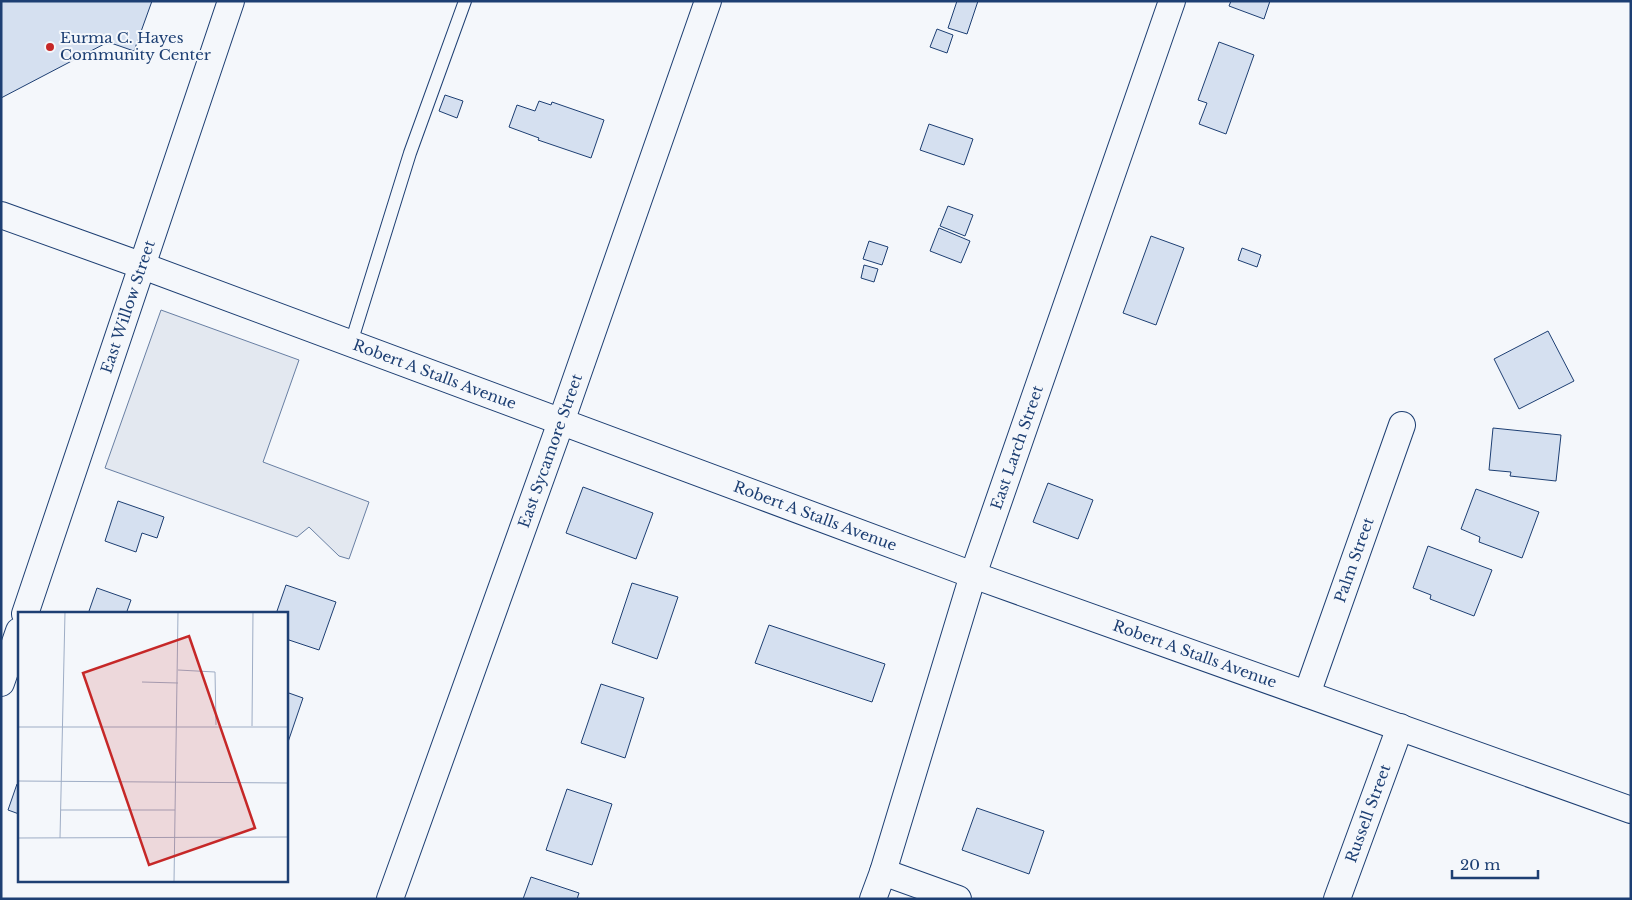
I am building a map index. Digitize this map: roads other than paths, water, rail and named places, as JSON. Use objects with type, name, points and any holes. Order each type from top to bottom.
[{"type":"street","name":"East Willow Street","points":[[26,612],[231,1]]},
{"type":"street","name":"East Sycamore Street","points":[[390,899],[561,422],[708,1]]},
{"type":"street","name":"East Larch Street","points":[[873,899],[883,872],[973,575],[1172,1]]},
{"type":"street","name":"Robert A Stalls Avenue","points":[[1,215],[351,343],[973,575],[1631,810]]},
{"type":"street","name":"Palm Street","points":[[1307,694],[1402,425]]},
{"type":"street","points":[[1,683],[18,634]]},
{"type":"street","name":"Russell Street","points":[[1337,899],[1400,727]]},
{"type":"street","points":[[883,872],[958,899]]},
{"type":"lane","points":[[351,343],[410,153],[465,1]]},
{"type":"place","name":"Eurma C. Hayes Community Center","points":[[50,47]]}]
